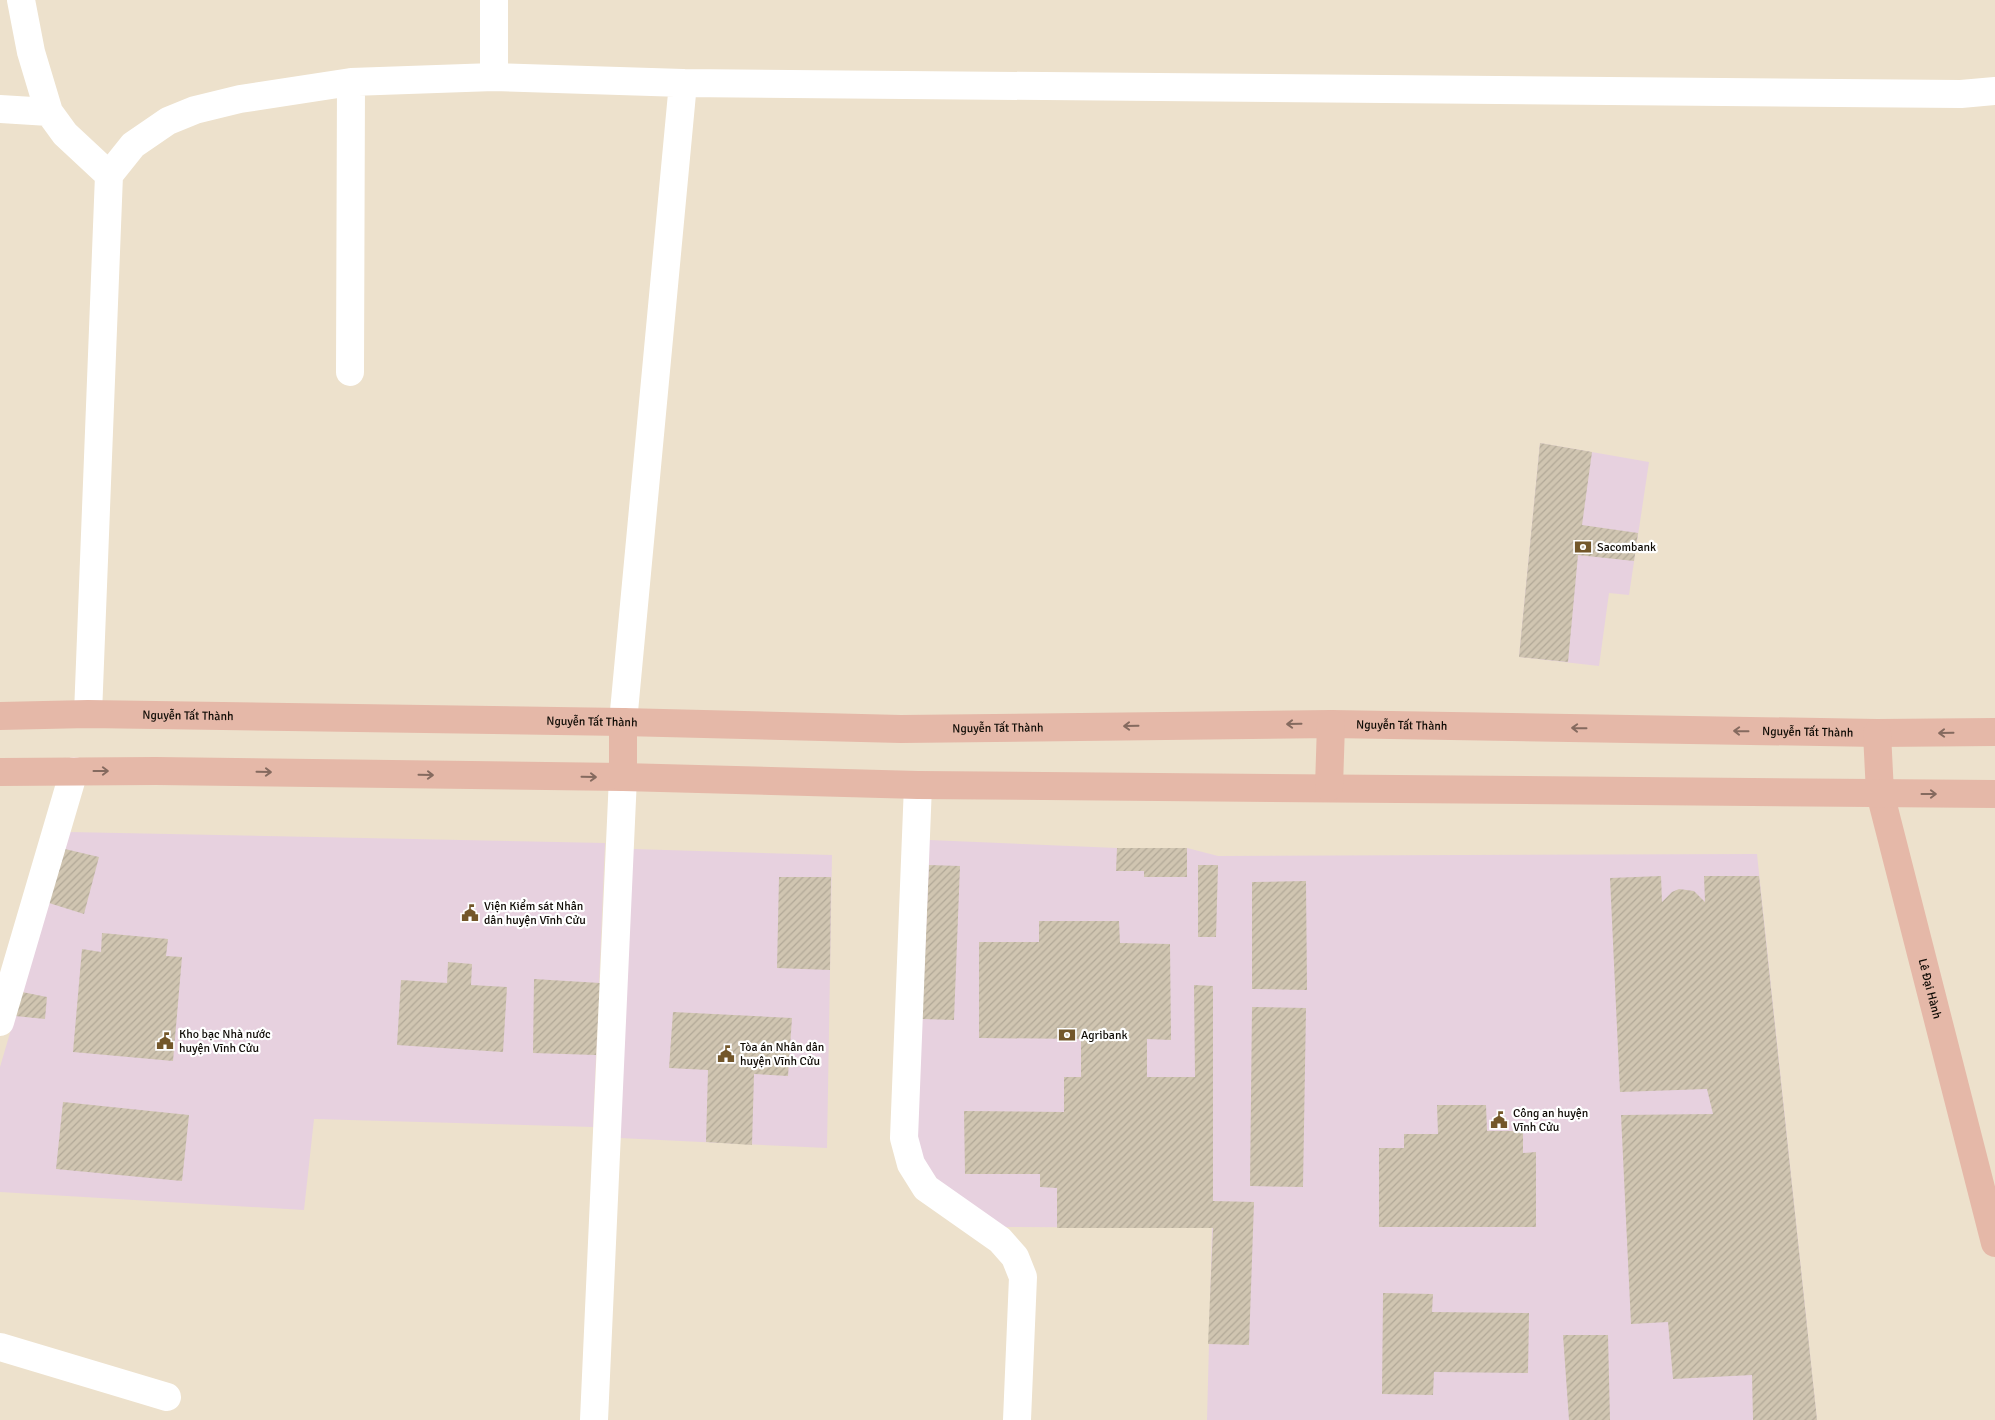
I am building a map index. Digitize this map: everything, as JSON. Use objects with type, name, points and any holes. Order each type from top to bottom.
[{"type":"main road","name":"Nguyễn Tất Thành","points":[[0,716],[88,714],[624,722],[901,729],[1330,724],[1877,733],[1995,732]]},
{"type":"main road","points":[[623,777],[624,722]]},
{"type":"main road","points":[[1329,787],[1330,724]]},
{"type":"main road","name":"Lê Đại Hành","points":[[1877,733],[1880,793],[1995,1243]]},
{"type":"main road","points":[[0,772],[74,770],[623,777],[918,785],[1995,794]]},
{"type":"street","points":[[21,0],[31,52],[49,112],[65,134],[109,175]]},
{"type":"street","points":[[494,0],[494,77]]},
{"type":"street","points":[[88,714],[109,175],[133,145],[168,121],[195,110],[240,99],[351,82],[494,77],[683,84],[1961,94],[1995,91]]},
{"type":"street","points":[[350,372],[351,82]]},
{"type":"street","points":[[624,722],[683,84]]},
{"type":"street","points":[[0,109],[49,112]]},
{"type":"street","points":[[0,1022],[74,770]]},
{"type":"street","points":[[594,1420],[623,777]]},
{"type":"street","points":[[918,785],[904,1138],[911,1164],[926,1188],[1000,1240],[1015,1257],[1023,1277],[1017,1420]]},
{"type":"street","points":[[0,1347],[167,1397]]},
{"type":"shaded area","name":"Sacombank","points":[[1540,443],[1649,462],[1629,595],[1609,593],[1599,666],[1519,657]]},
{"type":"shaded area","points":[[69,832],[605,843],[593,1127],[314,1119],[304,1210],[0,1192],[0,1067]]},
{"type":"shaded area","name":"Công an huyện Vĩnh Cửu","points":[[929,840],[1117,848],[1187,848],[1218,856],[1757,854],[1817,1420],[1207,1420],[1212,1228],[1002,1227],[939,1182],[923,1159],[917,1136]]},
{"type":"shaded area","name":"Tòa án Nhân dân huyện Vĩnh Cửu","points":[[633,849],[832,855],[827,1148],[619,1138]]},
{"type":"building","points":[[1540,443],[1592,452],[1582,525],[1638,533],[1634,561],[1578,555],[1568,662],[1519,657]]},
{"type":"building","points":[[1117,848],[1187,848],[1187,877],[1144,877],[1144,871],[1116,871]]},
{"type":"building","points":[[65,849],[99,857],[84,914],[49,903]]},
{"type":"building","points":[[929,865],[960,866],[954,1020],[922,1019]]},
{"type":"building","points":[[1198,865],[1218,865],[1216,937],[1198,937]]},
{"type":"building","points":[[1661,876],[1662,902],[1672,892],[1679,889],[1694,891],[1705,902],[1704,876],[1759,876],[1817,1420],[1753,1420],[1752,1375],[1673,1379],[1668,1322],[1631,1324],[1621,1115],[1713,1114],[1707,1089],[1620,1092],[1610,878]]},
{"type":"building","points":[[779,877],[831,877],[830,970],[777,968]]},
{"type":"building","points":[[1306,881],[1307,990],[1252,989],[1252,882]]},
{"type":"building","points":[[1039,921],[1119,921],[1120,943],[1170,944],[1171,1040],[1147,1039],[1147,1077],[1195,1077],[1194,985],[1213,986],[1213,1201],[1254,1202],[1249,1345],[1208,1344],[1213,1228],[1057,1228],[1057,1188],[1040,1187],[1040,1174],[965,1174],[964,1111],[1064,1112],[1064,1077],[1081,1077],[1081,1039],[979,1038],[979,942],[1039,942]]},
{"type":"building","points":[[102,933],[168,939],[166,956],[182,957],[173,1061],[73,1052],[82,949],[101,952]]},
{"type":"building","points":[[448,962],[472,964],[471,985],[507,987],[503,1052],[397,1045],[401,980],[447,983]]},
{"type":"building","points":[[534,979],[600,983],[596,1055],[533,1053]]},
{"type":"building","points":[[22,992],[47,997],[45,1019],[15,1016]]},
{"type":"building","points":[[1252,1007],[1306,1008],[1303,1187],[1250,1186]]},
{"type":"building","points":[[673,1012],[792,1018],[788,1076],[754,1074],[752,1145],[706,1142],[708,1070],[669,1068]]},
{"type":"building","points":[[63,1102],[189,1115],[182,1181],[56,1169]]},
{"type":"building","points":[[1437,1105],[1486,1105],[1487,1131],[1523,1131],[1523,1153],[1536,1152],[1536,1227],[1379,1227],[1379,1148],[1404,1148],[1404,1134],[1438,1134]]},
{"type":"building","points":[[1383,1293],[1433,1294],[1432,1312],[1529,1313],[1528,1373],[1434,1372],[1433,1395],[1382,1394]]},
{"type":"building","points":[[1563,1335],[1608,1335],[1610,1420],[1569,1420]]},
{"type":"place","name":"Sacombank","points":[[1583,547]]},
{"type":"place","name":"Viện Kiểm sát Nhân dân huyện Vĩnh Cửu","points":[[470,913]]},
{"type":"place","name":"Agribank","points":[[1067,1035]]},
{"type":"place","name":"Kho bạc Nhà nước huyện Vĩnh Cửu","points":[[165,1041]]},
{"type":"place","name":"Tòa án Nhân dân huyện Vĩnh Cửu","points":[[726,1054]]},
{"type":"place","name":"Công an huyện Vĩnh Cửu","points":[[1499,1120]]}]
